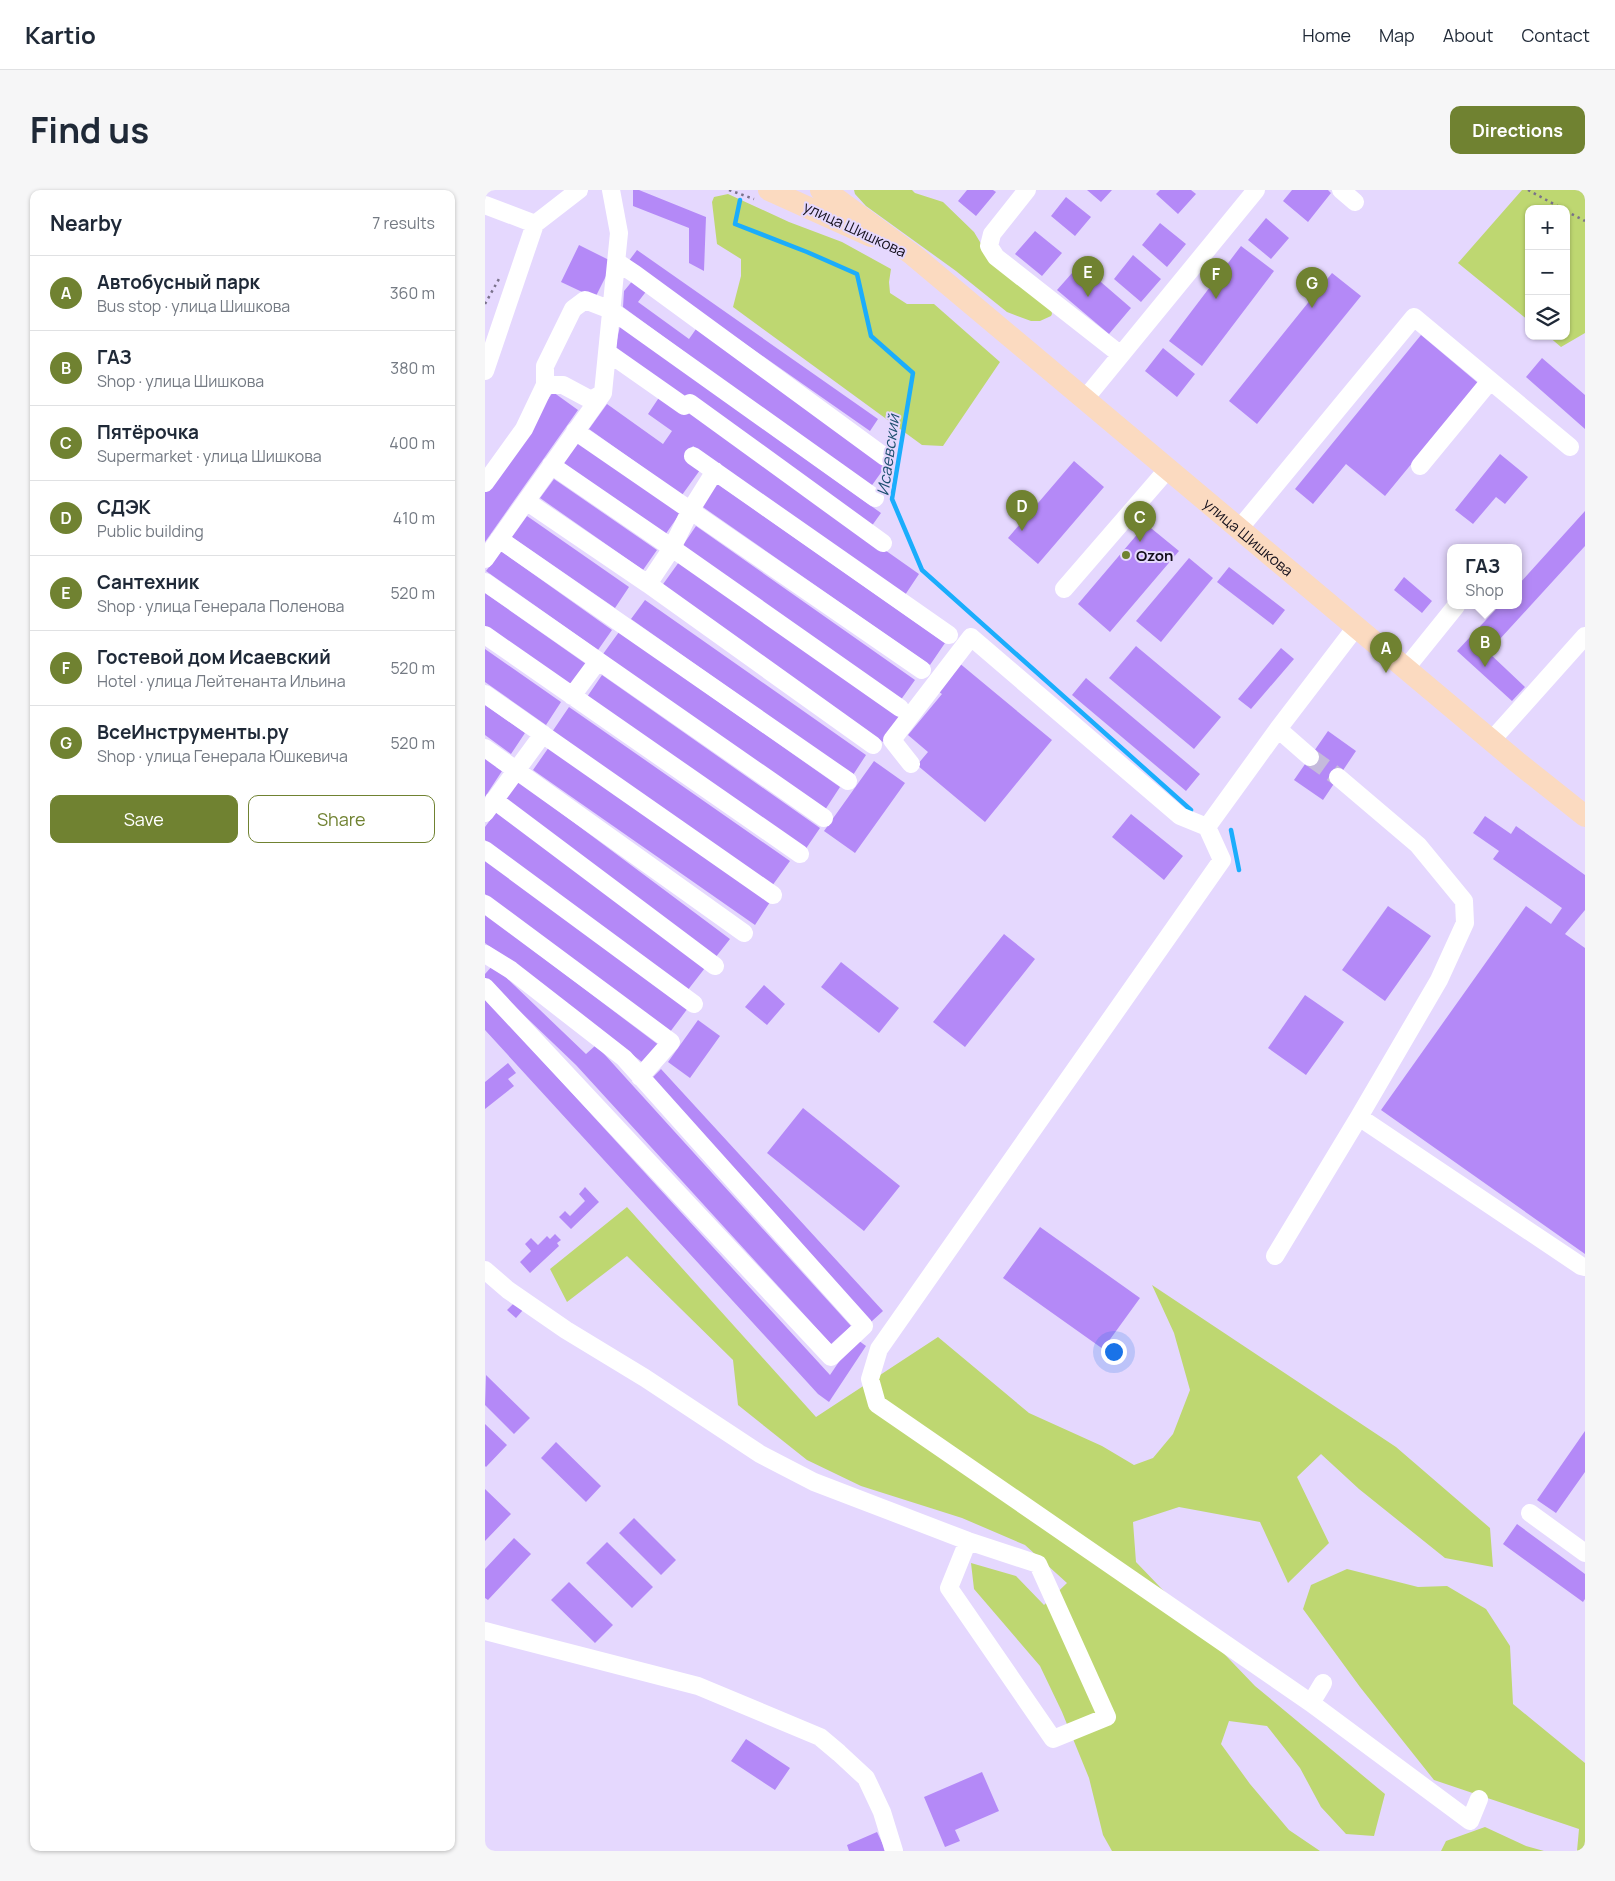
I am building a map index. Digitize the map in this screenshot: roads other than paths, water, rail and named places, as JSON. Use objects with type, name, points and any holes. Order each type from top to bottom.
[{"type":"main road","name":"улица Шишкова","points":[[769,190],[913,256]]},
{"type":"main road","name":"улица Шишкова","points":[[831,192],[913,256],[1167,470],[1585,816]]},
{"type":"street","points":[[485,371],[535,224],[579,190]]},
{"type":"street","points":[[485,559],[603,393],[619,233],[611,190]]},
{"type":"street","points":[[1027,190],[992,234],[989,246],[996,257],[1121,355]]},
{"type":"street","points":[[1085,400],[1256,190]]},
{"type":"street","points":[[1341,190],[1355,202]]},
{"type":"street","points":[[485,204],[535,224]]},
{"type":"street","points":[[617,262],[885,457]]},
{"type":"street","points":[[485,483],[524,429],[545,385],[545,366],[573,309],[585,300],[611,310],[875,498]]},
{"type":"street","points":[[1239,529],[1414,317],[1570,447]]},
{"type":"street","points":[[607,352],[684,406],[690,403],[883,543]]},
{"type":"street","points":[[1420,466],[1490,381]]},
{"type":"street","points":[[545,385],[563,385],[591,400],[603,393]]},
{"type":"street","points":[[575,431],[922,670]]},
{"type":"street","points":[[693,456],[949,635]]},
{"type":"street","points":[[551,465],[900,708]]},
{"type":"street","points":[[1064,589],[1167,470]]},
{"type":"street","points":[[648,584],[671,548],[690,510],[715,471]]},
{"type":"street","points":[[526,501],[648,584],[873,745]]},
{"type":"street","points":[[499,539],[848,781]]},
{"type":"street","points":[[485,582],[824,818]]},
{"type":"street","points":[[1406,668],[1454,609]]},
{"type":"street","points":[[1207,827],[1356,626]]},
{"type":"street","points":[[485,636],[800,854]]},
{"type":"street","points":[[1491,740],[1585,636]]},
{"type":"street","points":[[911,764],[892,740],[971,637],[1180,816],[1207,827],[1222,860],[879,1349],[870,1379],[877,1404],[1311,1703],[1470,1822],[1479,1799]]},
{"type":"street","points":[[572,696],[598,660]]},
{"type":"street","points":[[485,694],[773,895]]},
{"type":"street","points":[[1278,730],[1310,757]]},
{"type":"street","points":[[543,734],[490,806],[715,966]]},
{"type":"street","points":[[485,748],[744,933]]},
{"type":"street","points":[[1275,1256],[1439,980],[1465,923],[1464,901],[1418,845],[1339,777]]},
{"type":"street","points":[[485,850],[694,1004]]},
{"type":"street","points":[[485,904],[671,1042],[640,1077]]},
{"type":"street","points":[[485,954],[511,970],[624,1058],[864,1326],[831,1357],[485,987]]},
{"type":"street","points":[[1359,1117],[1585,1267]]},
{"type":"street","points":[[485,1270],[508,1290],[566,1330],[645,1378],[760,1454],[814,1482],[968,1541],[1038,1564],[1107,1718],[1053,1738],[949,1588],[968,1541]]},
{"type":"street","points":[[1530,1513],[1585,1553]]},
{"type":"street","points":[[485,1631],[698,1686],[820,1737],[866,1778],[882,1812],[894,1851]]},
{"type":"street","points":[[1311,1703],[1323,1683]]},
{"type":"waterway","name":"Исаевский","points":[[740,200],[735,224],[857,274],[871,336],[913,373],[892,499],[922,570],[1191,810]]},
{"type":"waterway","name":"Исаевский","points":[[1231,830],[1239,870]]},
{"type":"tunnel","points":[[1310,757],[1338,777]]},
{"type":"place","name":"Сантехник","points":[[1088,297]]},
{"type":"place","name":"Гостевой дом Исаевский","points":[[1216,299]]},
{"type":"place","name":"ВсеИнструменты.ру","points":[[1312,308]]},
{"type":"place","name":"СДЭК","points":[[1022,531]]},
{"type":"place","name":"Пятёрочка","points":[[1140,542]]},
{"type":"place","name":"Ozon","points":[[1126,555]]},
{"type":"place","name":"ГАЗ","points":[[1485,667]]},
{"type":"place","name":"Автобусный парк","points":[[1386,673]]}]
